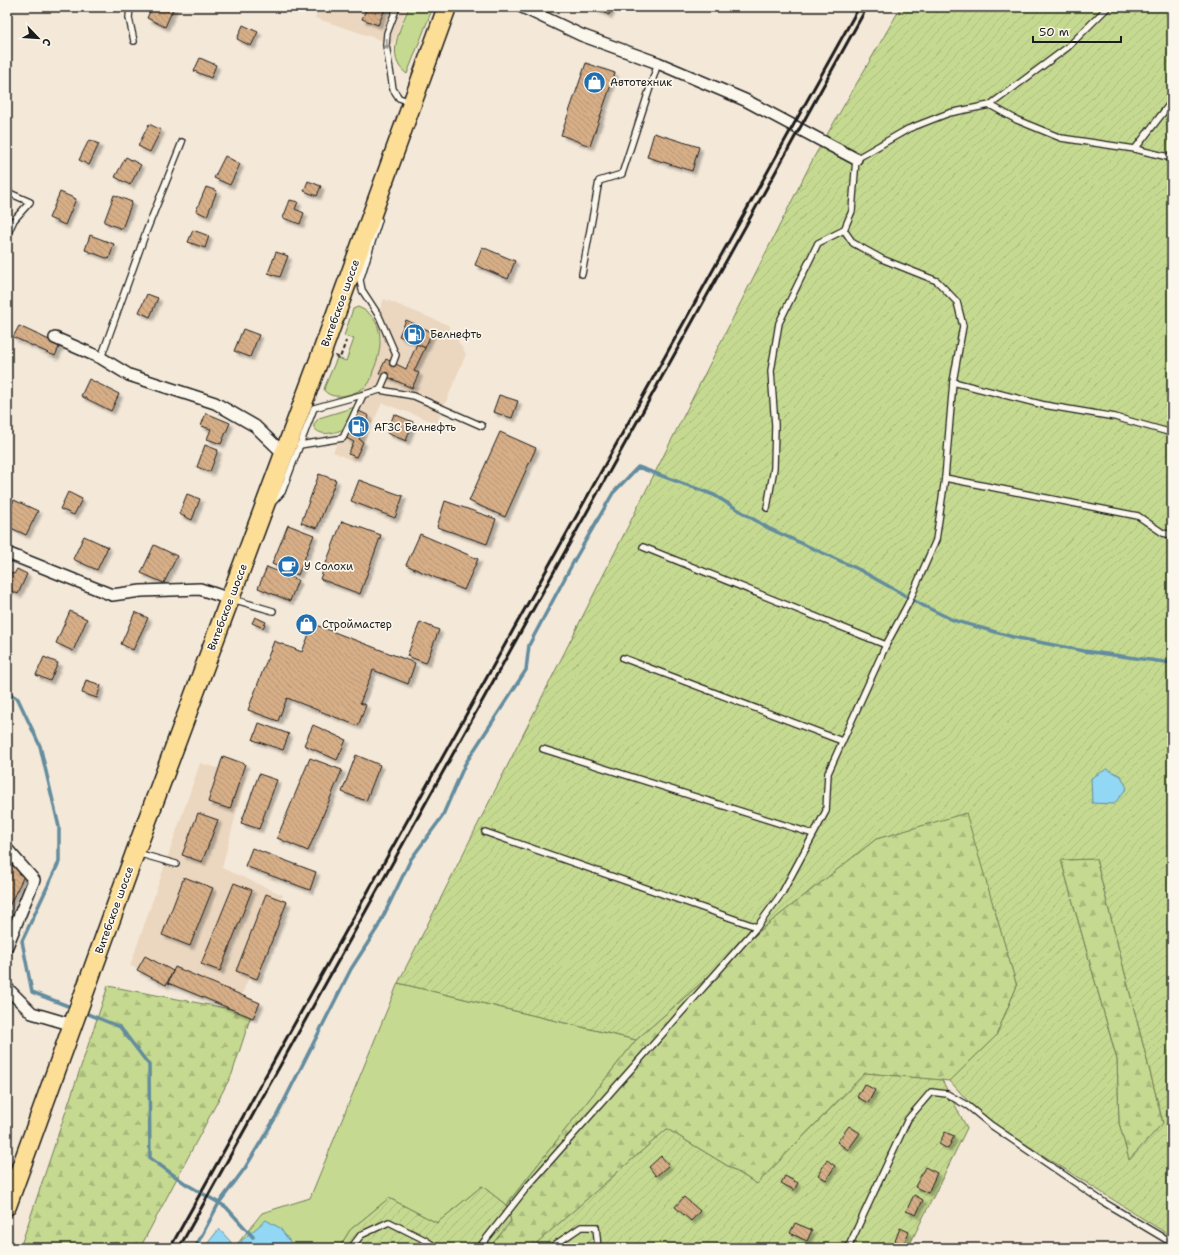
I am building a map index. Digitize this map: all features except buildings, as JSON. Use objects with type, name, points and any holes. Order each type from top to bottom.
[{"type":"main road","name":"Витебское шоссе","points":[[7,1206],[135,853],[383,186],[447,7]]},
{"type":"street","points":[[522,7],[581,35],[658,64],[745,100],[856,159]]},
{"type":"street","points":[[55,338],[101,358],[129,375],[215,403],[255,426],[284,454]]},
{"type":"street","points":[[7,553],[112,595],[142,591],[200,589],[230,599]]},
{"type":"street","points":[[7,849],[34,880],[7,946]]},
{"type":"street","points":[[7,988],[32,1014],[73,1025]]},
{"type":"lane","points":[[130,7],[129,18],[134,41]]},
{"type":"lane","points":[[397,7],[387,34],[387,52],[393,89],[399,98],[412,103]]},
{"type":"lane","points":[[767,508],[774,468],[775,425],[771,371],[780,323],[818,242],[844,230],[852,211],[856,159],[908,129],[949,114],[990,105],[1068,47],[1108,7]]},
{"type":"lane","points":[[582,274],[600,181],[622,174],[658,64]]},
{"type":"lane","points":[[1135,149],[1172,101]]},
{"type":"lane","points":[[990,105],[1016,120],[1061,138],[1135,149],[1172,158]]},
{"type":"lane","points":[[101,358],[146,232],[182,142]]},
{"type":"lane","points":[[383,186],[379,220],[360,280],[362,290],[379,316],[396,355],[393,362]]},
{"type":"lane","points":[[7,192],[30,202],[14,220],[7,235]]},
{"type":"lane","points":[[479,1248],[527,1187],[757,927],[782,893],[826,811],[828,773],[886,645],[908,604],[936,540],[945,478],[953,382],[963,326],[957,302],[937,281],[882,259],[853,243],[844,230]]},
{"type":"lane","points":[[380,390],[386,376]]},
{"type":"lane","points":[[953,382],[1044,405],[1115,417],[1172,433]]},
{"type":"lane","points":[[261,516],[282,492],[314,408],[380,390],[414,396],[482,426]]},
{"type":"lane","points":[[300,445],[343,438],[363,395]]},
{"type":"lane","points":[[945,478],[1138,516],[1162,533],[1172,535]]},
{"type":"lane","points":[[643,547],[886,645]]},
{"type":"lane","points":[[230,599],[273,611]]},
{"type":"lane","points":[[623,658],[842,741]]},
{"type":"lane","points":[[543,749],[813,834]]},
{"type":"lane","points":[[485,832],[757,927]]},
{"type":"lane","points":[[135,853],[176,864]]},
{"type":"lane","points":[[848,1248],[908,1119],[931,1092],[948,1094],[968,1106],[991,1125],[1104,1204],[1172,1243]]},
{"type":"lane","points":[[352,1248],[361,1236],[389,1222],[425,1240],[437,1248]]},
{"type":"lane","points":[[550,1248],[581,1227],[596,1227],[598,1248]]},
{"type":"shaded area","points":[[319,7],[407,7],[393,44],[315,18]]},
{"type":"shaded area","points":[[384,299],[448,325],[466,354],[437,423],[382,403],[355,462],[333,452],[356,405],[353,393],[368,383],[382,339],[375,321]]},
{"type":"shaded area","points":[[200,763],[246,776],[222,868],[283,895],[237,1006],[130,966]]},
{"type":"green space","points":[[409,7],[433,7],[407,74],[396,60],[395,51],[396,42]]},
{"type":"green space","points":[[901,7],[1172,7],[1172,1237],[981,1116],[950,1081],[996,1036],[1017,986],[966,813],[876,839],[768,924],[636,1040],[398,983],[814,157]],"holes":[[[1096,859],[1163,1123],[1129,1160],[1119,1123],[1117,1060],[1061,860]]]},
{"type":"green space","points":[[358,307],[367,312],[378,326],[380,335],[379,353],[370,382],[365,387],[354,393],[334,396],[328,394],[324,390],[325,386],[337,358],[346,361],[354,339],[344,336],[353,309]]},
{"type":"green space","points":[[355,407],[342,430],[331,433],[320,433],[314,428],[314,424],[319,418]]},
{"type":"green space","points":[[967,812],[1017,986],[996,1036],[950,1081],[865,1073],[757,1184],[667,1129],[531,1248],[489,1248],[511,1221],[506,1205],[636,1040],[768,924],[876,839]]},
{"type":"green space","points":[[1096,859],[1163,1123],[1129,1160],[1119,1123],[1117,1060],[1061,860]]},
{"type":"green space","points":[[398,983],[636,1040],[506,1205],[482,1186],[437,1223],[389,1198],[350,1230],[339,1248],[234,1248],[262,1213],[310,1198]]},
{"type":"green space","points":[[108,986],[236,1010],[249,998],[254,1006],[232,1074],[140,1248],[20,1248]]},
{"type":"green space","points":[[865,1073],[942,1080],[967,1128],[908,1248],[531,1248],[667,1129],[757,1184]]},
{"type":"green space","points":[[482,1186],[506,1205],[511,1221],[489,1248],[339,1248],[350,1230],[389,1198],[437,1223]]},
{"type":"water","points":[[1107,769],[1121,776],[1127,788],[1114,804],[1092,803],[1091,778]]},
{"type":"water","points":[[266,1220],[280,1228],[291,1243],[290,1248],[239,1248],[242,1240]]},
{"type":"water","points":[[219,1229],[231,1242],[226,1248],[209,1248],[207,1244]]},
{"type":"waterway","points":[[195,1248],[219,1203],[245,1168],[277,1115],[351,969],[378,927],[411,859],[442,817],[465,764],[526,670],[529,645],[575,559],[613,493],[638,467],[714,495],[768,528],[858,569],[922,605],[953,620],[1013,637],[1084,651],[1172,663]]},
{"type":"waterway","points":[[7,692],[18,699],[40,746],[59,827],[59,862],[22,941],[32,992],[73,1008]]},
{"type":"waterway","points":[[83,1012],[120,1027],[149,1065],[150,1158],[186,1184],[226,1207],[253,1237]]},
{"type":"railway","points":[[170,1248],[859,7]]},
{"type":"railway","points":[[179,1248],[867,7]]},
{"type":"place","name":"Автотехник","points":[[594,82]]},
{"type":"place","name":"Белнефть","points":[[415,334]]},
{"type":"place","name":"АГЗС Белнефть","points":[[358,427]]},
{"type":"place","name":"У Солохи","points":[[288,566]]},
{"type":"place","name":"Строймастер","points":[[306,624]]}]
